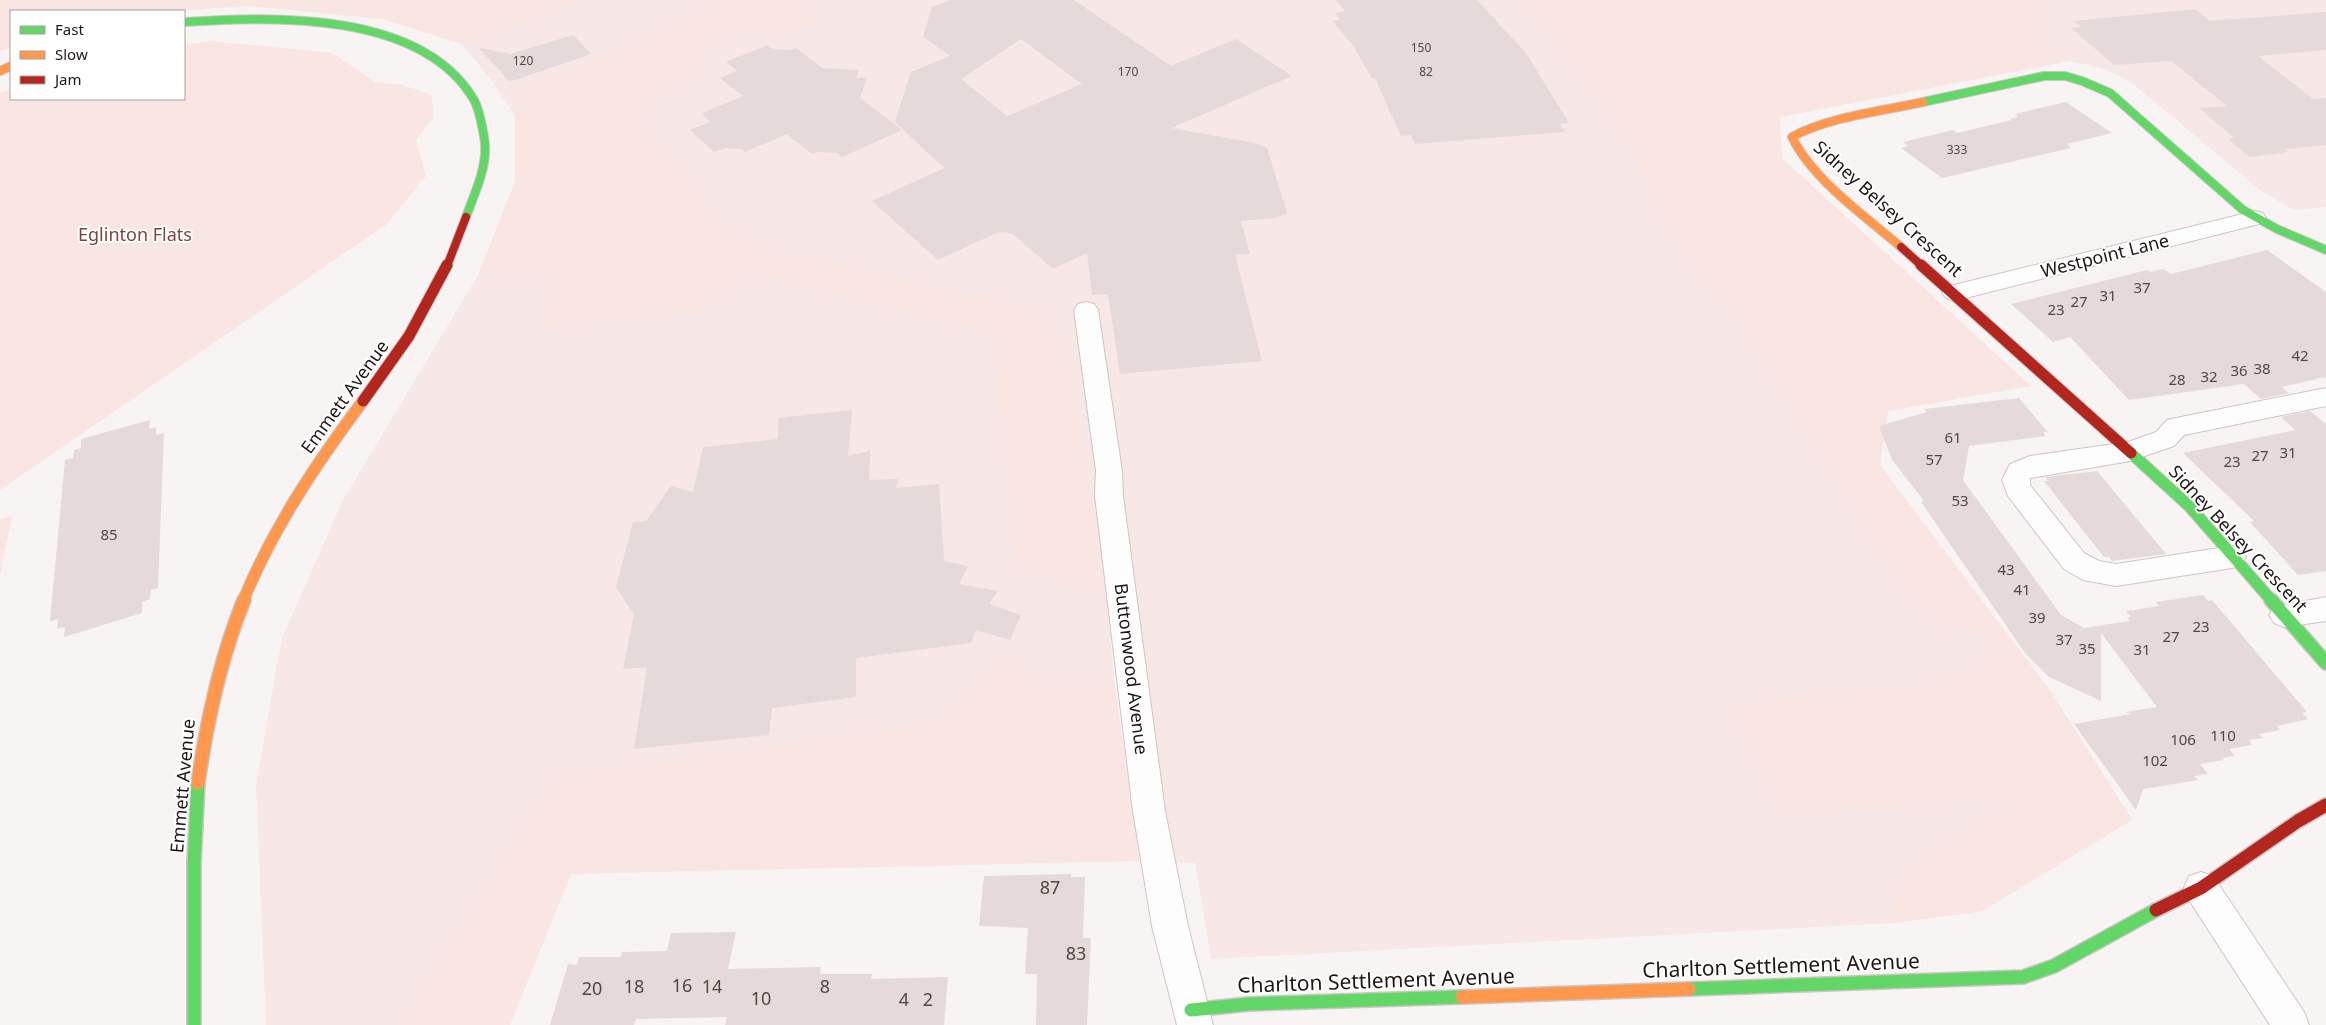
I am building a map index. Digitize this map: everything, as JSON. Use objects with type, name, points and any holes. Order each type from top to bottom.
[{"type":"street","name":"Emmett Avenue","points":[[185,22],[243,17],[306,20],[347,25],[404,42],[427,52],[457,76],[469,91],[480,110],[485,138],[484,157],[472,200],[438,288],[408,341],[316,465],[288,509],[257,566],[225,648],[208,710],[199,764],[194,826],[191,987],[194,1025]]},
{"type":"street","name":"Sidney Belsey Crescent","points":[[2326,250],[2255,218],[2214,185],[2110,92],[2065,76],[2044,76],[1904,106],[1817,126],[1797,133],[1792,137],[1794,146],[1807,161],[1846,199],[1954,293],[2130,451],[2188,506],[2326,663]]},
{"type":"street","name":"Westpoint Lane","points":[[1954,293],[2255,218]]},
{"type":"street","name":"Buttonwood Avenue","points":[[1086,310],[1108,471],[1109,496],[1149,811],[1170,926],[1193,1018]]},
{"type":"street","points":[[2232,557],[2116,575],[2093,572],[2074,561],[2018,489],[2015,480],[2019,471],[2030,466],[2130,451],[2166,438],[2176,427],[2326,397]]},
{"type":"street","points":[[2284,615],[2326,609]]},
{"type":"street","name":"Charlton Settlement Avenue","points":[[1193,1018],[1249,1004],[2023,977],[2054,966],[2126,925],[2202,888],[2298,821],[2326,805]]},
{"type":"street","points":[[2202,888],[2291,1025]]},
{"type":"shaded area","points":[[589,0],[1519,0],[1735,257],[1888,411],[1880,465],[2051,692],[2132,820],[1982,911],[1893,923],[1211,959],[1195,863],[1140,861],[1108,616],[1115,686],[1049,684],[1001,657],[942,721],[557,775],[401,1025],[266,1025],[256,784],[282,638],[343,500],[478,275],[515,182],[520,123],[492,81],[462,44]]},
{"type":"shaded area","points":[[2037,0],[2326,0],[2326,207],[2294,210],[2261,191],[2131,82],[2108,70],[2071,61],[2028,23],[2057,19]]},
{"type":"green space","points":[[0,0],[589,0],[462,44],[382,19],[248,6],[185,10],[10,10],[10,48],[0,51]]},
{"type":"green space","points":[[718,0],[792,0],[819,18],[782,36],[750,28],[709,46],[697,74],[657,95],[640,124],[697,187],[709,218],[764,248],[1041,311],[1068,351],[1106,594],[1016,568],[995,336],[748,274],[701,311],[540,328],[554,276],[478,275],[515,182],[515,88],[608,54]]},
{"type":"green space","points":[[1519,0],[2037,0],[2057,19],[2028,23],[2071,61],[1780,117],[1782,158],[2031,386],[1888,411],[1885,416],[1880,465],[2051,692],[2132,820],[1982,911],[1893,923],[1904,871],[2018,798],[1783,814],[1730,709],[1795,695],[1915,686],[1977,668],[2000,635],[1946,628],[1898,582],[1737,318],[1706,288],[1660,217],[1633,149],[1582,75]]},
{"type":"green space","name":"Eglinton Flats","points":[[211,41],[333,53],[375,82],[403,85],[432,95],[433,118],[416,140],[426,176],[387,224],[0,490],[0,93],[10,89],[10,100],[185,100],[185,45]]},
{"type":"green space","points":[[12,516],[0,575],[0,519]]},
{"type":"green space","points":[[1001,657],[1049,684],[1115,686],[1140,861],[571,874],[510,1025],[400,1025],[557,775],[942,721]]},
{"type":"building","points":[[951,0],[1074,0],[1171,66],[1236,39],[1292,76],[1171,128],[1255,143],[1267,148],[1287,213],[1275,218],[1241,221],[1250,254],[1235,255],[1262,361],[1120,374],[1108,294],[1092,295],[1087,253],[1053,269],[1013,234],[1004,232],[996,233],[938,260],[872,201],[944,168],[895,122],[911,72],[950,56],[923,37],[932,7]],"holes":[[[1021,39],[1082,84],[1007,116],[961,79]]]},
{"type":"building","points":[[1336,0],[1477,0],[1526,53],[1569,123],[1560,124],[1565,132],[1415,144],[1411,135],[1401,136],[1375,78],[1372,78],[1353,46],[1333,21],[1340,20],[1335,13],[1345,11]]},
{"type":"building","points":[[2195,9],[2210,21],[2326,12],[2326,50],[2258,56],[2313,99],[2326,98],[2326,145],[2285,149],[2289,152],[2249,157],[2228,139],[2234,138],[2199,108],[2227,106],[2171,61],[2114,65],[2071,28],[2081,27],[2074,21]]},
{"type":"building","points":[[573,35],[591,54],[509,81],[478,47],[510,54]]},
{"type":"building","points":[[768,45],[772,49],[791,50],[796,48],[822,68],[859,70],[856,78],[867,77],[860,98],[902,130],[842,157],[837,153],[817,152],[812,154],[787,134],[745,152],[742,149],[725,148],[714,152],[690,130],[710,122],[702,113],[743,96],[720,78],[737,71],[726,62]]},
{"type":"building","points":[[2066,102],[2112,133],[2067,144],[2071,148],[1942,178],[1901,148],[1908,146],[1903,142],[1953,130],[1957,133],[2012,120],[2010,119],[2018,117],[2015,114]]},
{"type":"building","points":[[2267,250],[2326,292],[2326,377],[2282,387],[2289,393],[2261,399],[2244,384],[2129,400],[2070,337],[2053,342],[2011,304],[2147,270],[2150,272],[2164,269],[2171,274]]},
{"type":"building","points":[[2019,398],[2048,432],[2043,432],[2046,436],[1969,446],[1963,480],[2061,615],[2084,628],[2130,621],[2127,617],[2131,617],[2126,611],[2159,606],[2156,602],[2203,595],[2208,601],[2212,600],[2307,712],[2302,713],[2308,719],[2277,726],[2280,730],[2259,734],[2263,738],[2249,740],[2252,745],[2229,749],[2235,756],[2200,764],[2208,774],[2194,776],[2198,780],[2143,789],[2136,810],[2074,724],[2131,714],[2125,712],[2157,707],[2101,633],[2101,701],[2049,677],[2025,653],[1921,502],[1924,501],[1892,460],[1879,426],[1927,412],[1924,409]]},
{"type":"building","points":[[852,410],[848,456],[870,451],[869,480],[898,479],[896,488],[939,484],[944,561],[968,566],[959,584],[998,591],[989,604],[1021,615],[1010,640],[976,630],[971,643],[856,658],[856,697],[772,708],[769,735],[634,749],[647,667],[623,669],[634,614],[616,587],[633,522],[646,521],[671,486],[693,492],[703,447],[778,439],[778,418]]},
{"type":"building","points":[[2310,411],[2326,424],[2326,571],[2298,575],[2250,522],[2254,521],[2183,453],[2295,430],[2281,417]]},
{"type":"building","points":[[150,420],[149,429],[156,427],[156,435],[164,433],[158,588],[151,590],[150,599],[142,602],[142,613],[64,637],[65,627],[57,629],[58,619],[50,621],[65,460],[73,458],[74,450],[81,448],[81,439]]},
{"type":"building","points":[[2097,471],[2166,554],[2112,561],[2109,557],[2104,557],[2044,481],[2048,481],[2045,477]]},
{"type":"building","points":[[1071,874],[1071,877],[1085,877],[1083,938],[1091,938],[1087,1025],[1036,1025],[1037,974],[1025,974],[1028,928],[979,926],[984,876]]},
{"type":"building","points":[[736,932],[728,969],[821,967],[820,974],[872,974],[871,979],[948,977],[944,1025],[725,1025],[727,1017],[636,1019],[634,1025],[550,1025],[568,964],[577,965],[579,957],[621,957],[622,952],[667,951],[671,933]]},
{"type":"traffic: fast","points":[[185,22],[268,19],[318,23],[368,31],[413,46],[450,69],[475,101],[485,144],[481,172],[466,217]]},
{"type":"traffic: fast","points":[[1923,102],[2044,76],[2065,76],[2082,81],[2110,93],[2243,210],[2277,229],[2326,250]]},
{"type":"traffic: fast","points":[[2131,453],[2189,506],[2326,663]]},
{"type":"traffic: fast","points":[[194,1025],[194,863],[198,783]]},
{"type":"traffic: fast","points":[[1689,989],[2023,977],[2054,966],[2156,910]]},
{"type":"traffic: fast","points":[[1191,1010],[1249,1004],[1462,997]]},
{"type":"traffic: slow","points":[[0,71],[10,66]]},
{"type":"traffic: slow","points":[[1901,247],[1823,178],[1797,148],[1792,137],[1806,129],[1823,124],[1923,102]]},
{"type":"traffic: slow","points":[[198,783],[206,727],[218,675],[233,626],[252,580],[274,534],[300,490],[363,401]]},
{"type":"traffic: slow","points":[[1462,997],[1689,989]]},
{"type":"traffic: jam","points":[[363,401],[395,358],[435,291],[466,217]]},
{"type":"traffic: jam","points":[[1901,247],[2131,453]]},
{"type":"traffic: jam","points":[[2156,910],[2201,888],[2298,821],[2326,805]]}]
